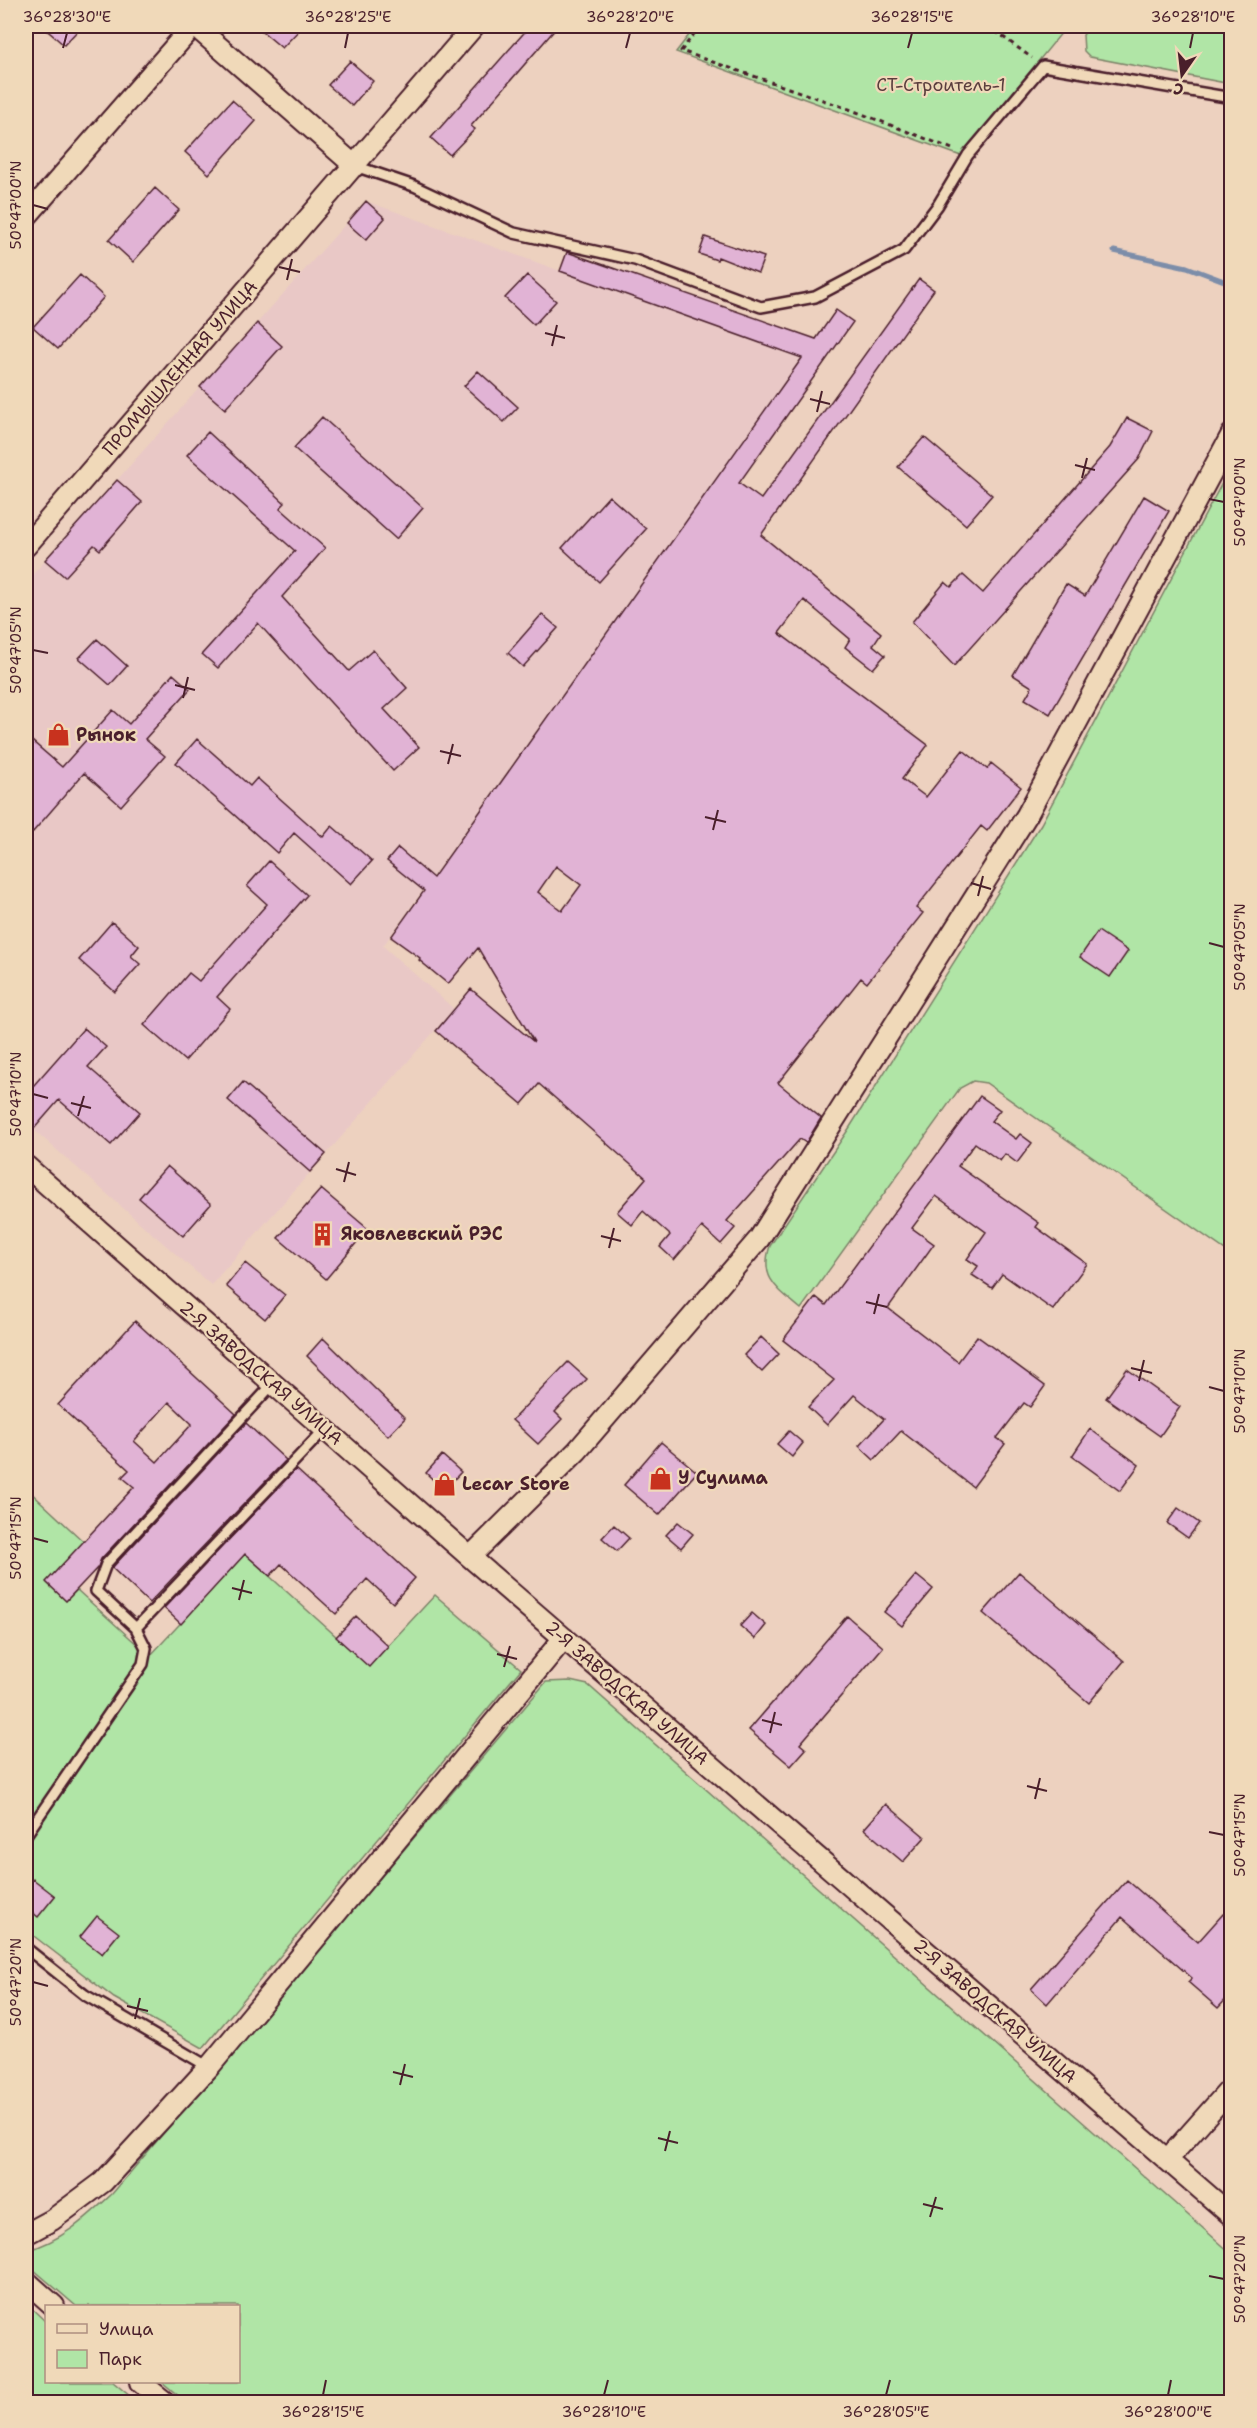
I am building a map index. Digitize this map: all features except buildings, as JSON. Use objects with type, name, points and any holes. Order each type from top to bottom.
[{"type":"street","points":[[26,217],[194,26],[355,166]]},
{"type":"street","name":"ПРОМЫШЛЕННАЯ УЛИЦА","points":[[27,536],[355,166],[474,26]]},
{"type":"street","points":[[470,1557],[577,1451],[759,1239],[1027,815],[1232,434]]},
{"type":"street","name":"2-Я ЗАВОДСКАЯ УЛИЦА","points":[[26,1166],[470,1557],[1232,2216]]},
{"type":"street","points":[[26,2234],[52,2220],[103,2182],[209,2067],[564,1638]]},
{"type":"street","points":[[1167,2160],[1232,2087]]},
{"type":"street","points":[[26,2281],[52,2305]]},
{"type":"street","points":[[142,2383],[165,2403]]},
{"type":"lane","points":[[355,166],[414,186],[514,232],[635,260],[761,307],[815,297],[904,250],[938,205],[968,155],[1043,66],[1232,98]]},
{"type":"lane","points":[[26,1835],[143,1664],[146,1648],[136,1628],[96,1591],[106,1564],[273,1384]]},
{"type":"lane","points":[[136,1628],[324,1429]]},
{"type":"lane","points":[[26,1948],[85,1995],[209,2067]]},
{"type":"path","points":[[700,26],[681,51],[849,109],[968,155]]},
{"type":"path","points":[[988,26],[1043,66]]},
{"type":"shaded area","points":[[366,201],[802,358],[383,946],[454,1009],[211,1285],[26,1123],[26,582]]},
{"type":"green space","name":"СТ-Строитель-1","points":[[696,26],[1067,26],[961,156],[676,52]]},
{"type":"green space","points":[[1090,26],[1231,26],[1231,84],[1090,57],[1084,51],[1083,35]]},
{"type":"green space","points":[[1231,466],[1231,1254],[986,1083],[973,1081],[960,1088],[801,1309],[778,1289],[769,1275],[767,1257],[770,1246],[850,1127],[1041,824]]},
{"type":"green space","points":[[26,1488],[84,1542],[47,1583],[66,1601],[77,1590],[150,1656],[245,1554],[369,1666],[435,1595],[521,1669],[203,2048],[114,1998],[26,1930]]},
{"type":"green space","points":[[570,1681],[588,1685],[1231,2253],[1231,2402],[186,2402],[163,2383],[240,2383],[240,2305],[75,2305],[26,2263],[26,2251],[62,2235],[112,2194],[546,1682]]},
{"type":"green space","points":[[26,2303],[45,2321],[45,2383],[114,2383],[137,2402],[26,2402]]},
{"type":"waterway","points":[[1114,251],[1187,267],[1232,284]]},
{"type":"place","name":"Рынок","points":[[58,735]]},
{"type":"place","name":"Яковлевский РЭС","points":[[323,1234]]},
{"type":"place","name":"У Сулима","points":[[660,1478]]},
{"type":"place","name":"Lecar Store","points":[[444,1484]]}]
